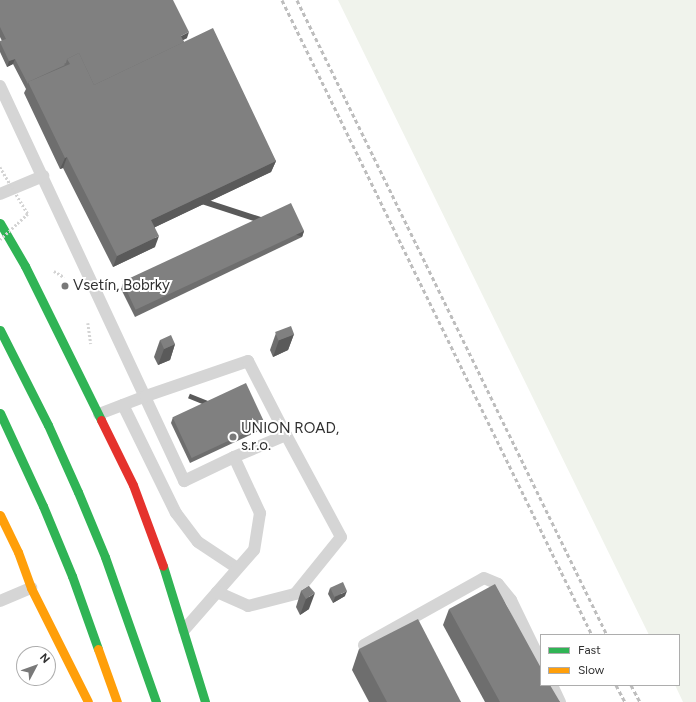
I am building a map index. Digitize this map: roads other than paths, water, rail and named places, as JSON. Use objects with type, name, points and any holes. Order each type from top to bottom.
[{"type":"main road","points":[[0,223],[25,266],[133,485],[184,630],[204,702]]},
{"type":"main road","points":[[0,330],[48,425],[78,492],[105,558],[156,702]]},
{"type":"main road","points":[[0,413],[43,506],[72,576],[117,702]]},
{"type":"main road","points":[[0,515],[18,552],[31,588],[88,702]]},
{"type":"lane","points":[[0,86],[146,396],[184,481],[234,457],[286,435]]},
{"type":"lane","points":[[0,194],[43,176]]},
{"type":"lane","points":[[99,414],[146,396],[248,361],[341,537],[295,594],[248,606],[217,592]]},
{"type":"lane","points":[[123,405],[176,513],[198,542],[237,568]]},
{"type":"lane","points":[[184,630],[254,550],[260,514],[234,457]]},
{"type":"lane","points":[[364,645],[484,578],[498,584],[511,600],[540,660]]},
{"type":"lane","points":[[0,601],[31,588]]},
{"type":"lane","points":[[552,686],[560,702]]},
{"type":"railway","points":[[282,0],[592,634]]},
{"type":"railway","points":[[297,0],[607,634]]},
{"type":"railway","points":[[617,686],[625,702]]},
{"type":"railway","points":[[632,686],[640,702]]},
{"type":"place","name":"Vsetín, Bobrky","points":[[65,286]]},
{"type":"place","name":"UNION ROAD, s.r.o.","points":[[233,437]]}]
